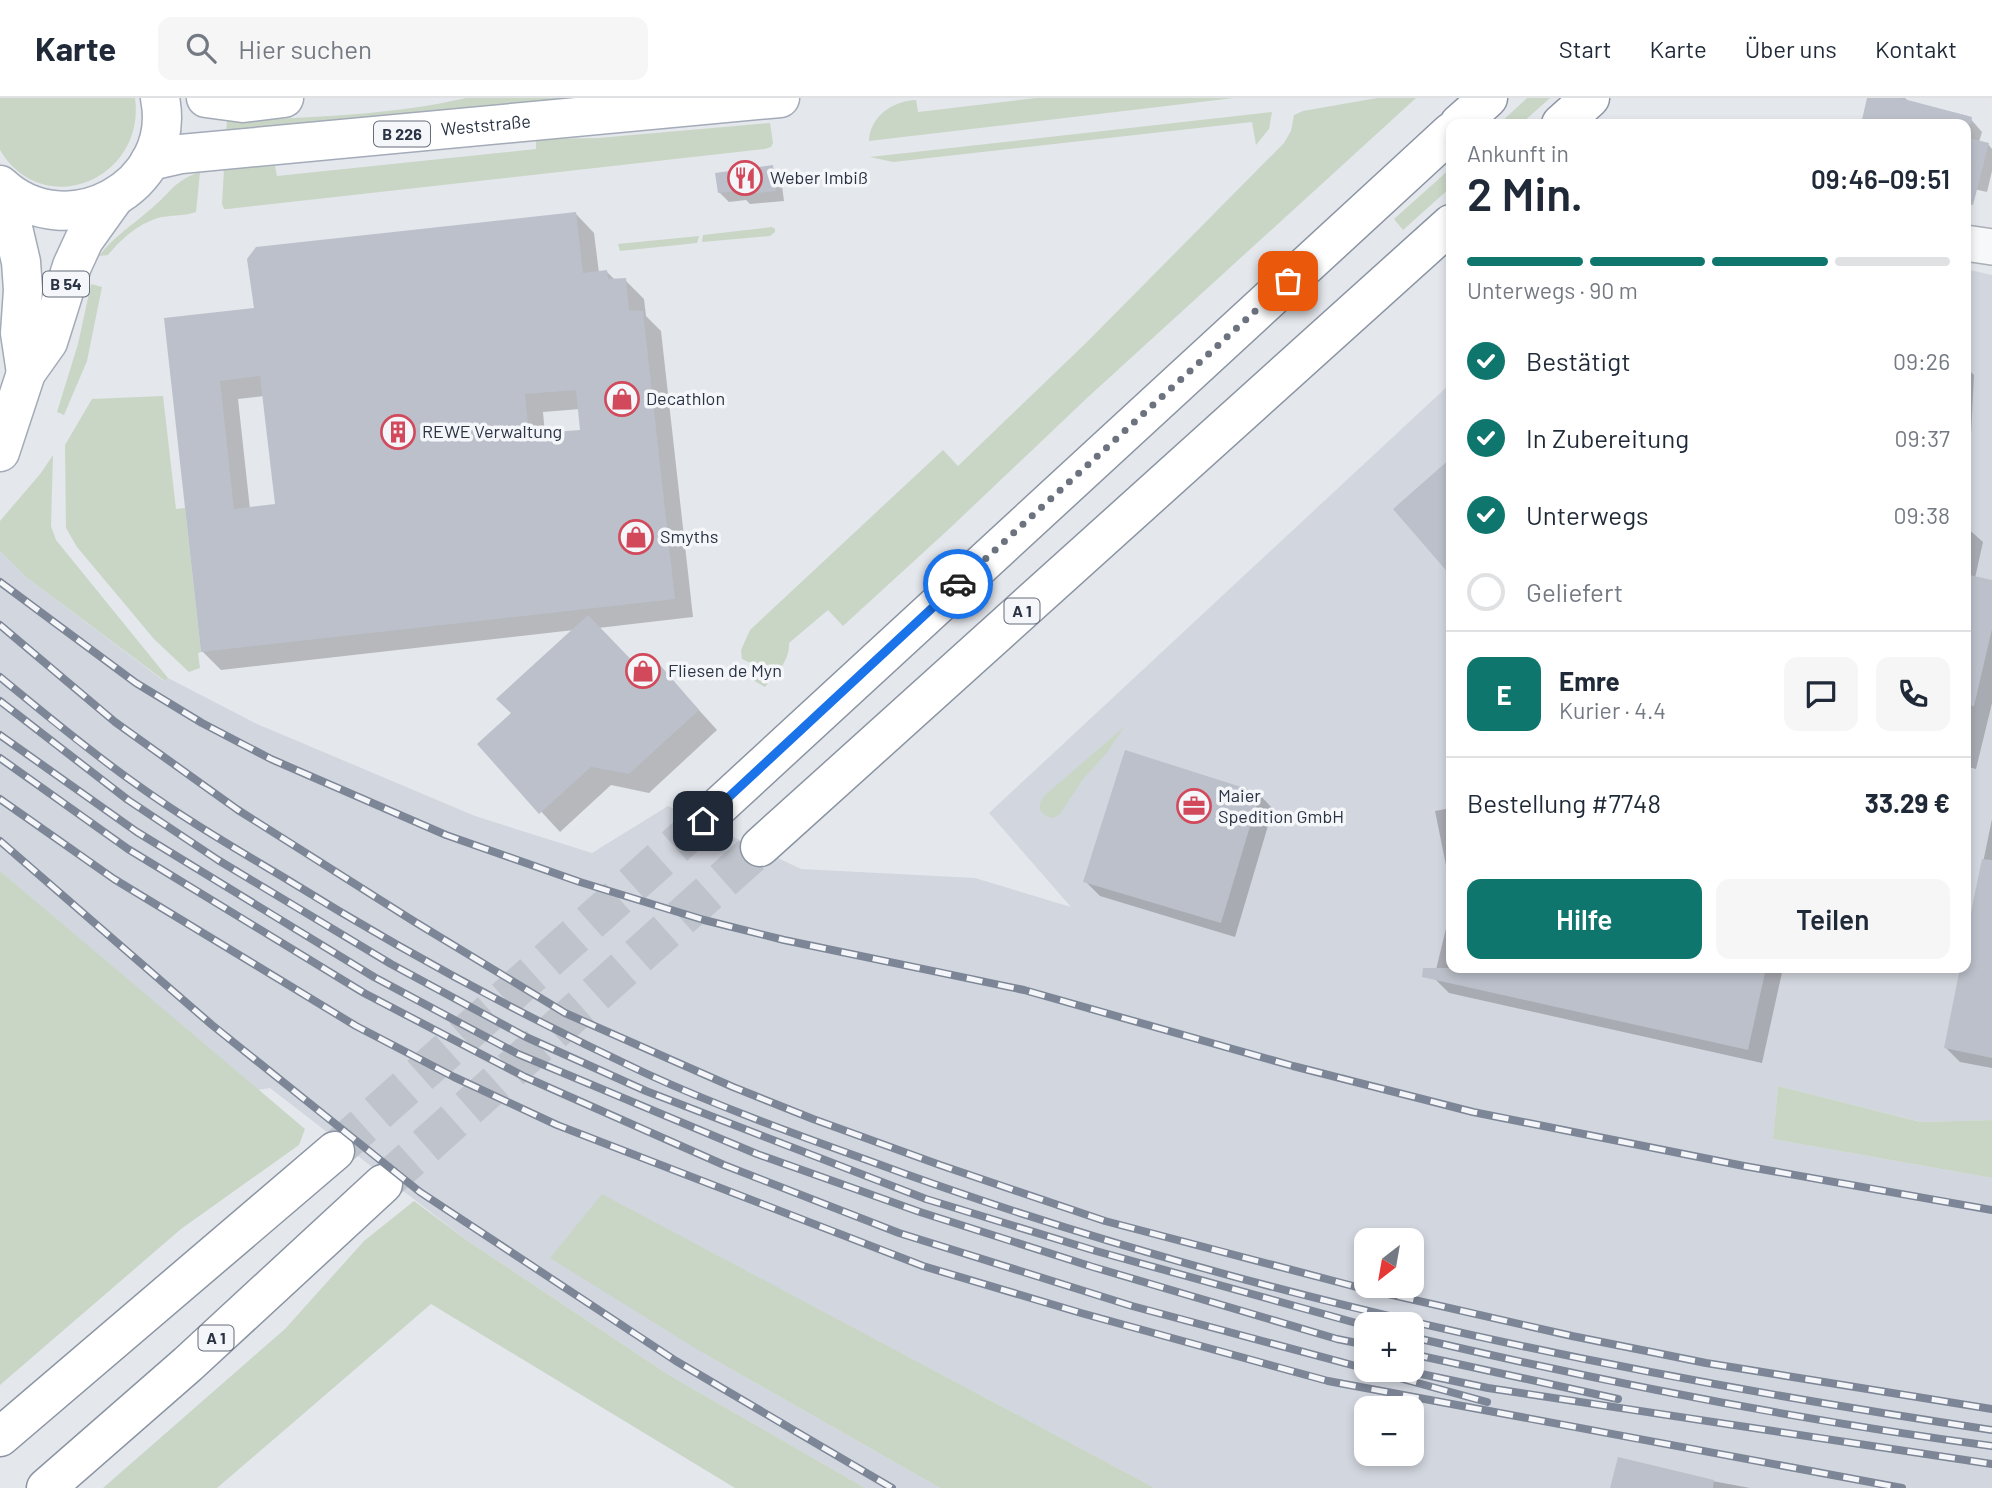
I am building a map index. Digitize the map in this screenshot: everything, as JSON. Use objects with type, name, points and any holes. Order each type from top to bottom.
[{"type":"main road","name":"B 54","points":[[2,187],[24,202],[59,211],[92,208],[114,198],[135,183],[150,162],[161,131],[160,98]]},
{"type":"main road","points":[[206,98],[243,103],[284,98]]},
{"type":"main road","name":"Weststraße","points":[[150,162],[181,154],[780,98]]},
{"type":"main road","points":[[1465,119],[1488,98]]},
{"type":"main road","points":[[1567,119],[1590,98]]},
{"type":"main road","points":[[703,821],[1446,137]]},
{"type":"main road","name":"B 54","points":[[2,187],[21,262],[23,290],[20,333],[26,373]]},
{"type":"main road","name":"B 54","points":[[0,452],[26,373],[48,342],[72,266],[84,240],[114,198]]},
{"type":"main road","name":"A 1","points":[[760,847],[1446,229]]},
{"type":"main road","points":[[0,1437],[335,1151]]},
{"type":"main road","name":"A 1","points":[[46,1488],[188,1364],[383,1184]]},
{"type":"street","points":[[1971,244],[1992,247]]},
{"type":"shaded area","points":[[1971,270],[1992,275],[1992,1120],[1922,1122],[1778,1086],[1773,1139],[1992,1178],[1992,1488],[1155,1488],[601,1194],[703,1353],[940,1488],[865,1488],[669,1375],[468,1241],[270,1088],[257,1090],[0,871],[0,551],[26,577],[164,681],[168,678],[257,724],[475,816],[592,853],[668,806],[801,869],[975,878],[1071,907],[989,813],[1446,388],[1446,973],[1971,973]]},
{"type":"green space","points":[[0,98],[135,98],[134,126],[125,150],[108,169],[88,181],[65,187],[41,184],[19,172],[0,150]]},
{"type":"green space","points":[[466,98],[610,98],[226,132],[227,121],[377,112]]},
{"type":"green space","points":[[1036,98],[1234,98],[869,141],[870,132],[878,117],[899,103],[916,100],[918,112]]},
{"type":"green space","points":[[1377,98],[1416,98],[1087,398],[843,626],[828,610],[789,643],[785,661],[765,687],[753,680],[761,668],[742,659],[741,650],[750,630],[943,450],[958,466],[1087,342],[1284,143],[1291,131],[1294,115],[1303,111]]},
{"type":"green space","points":[[1527,98],[1550,98],[1527,119],[1504,119]]},
{"type":"green space","points":[[1272,112],[1269,129],[1256,145],[1252,122],[893,162],[870,157]]},
{"type":"green space","points":[[770,123],[773,143],[765,149],[228,209],[224,209],[222,204],[224,169],[275,166],[277,176],[536,149],[536,140],[542,139],[598,138]]},
{"type":"green space","points":[[200,172],[196,212],[162,217],[146,223],[125,237],[108,255],[99,256],[179,183]]},
{"type":"green space","points":[[1446,172],[1446,191],[1403,230],[1394,219]]},
{"type":"green space","points":[[772,227],[775,232],[770,236],[702,242],[703,235]]},
{"type":"green space","points":[[699,236],[697,243],[620,251],[618,244]]},
{"type":"green space","points":[[91,284],[102,287],[87,361],[64,415],[57,412],[78,344]]},
{"type":"green space","points":[[163,396],[176,509],[185,508],[201,652],[198,653],[200,668],[189,672],[154,639],[77,547],[66,528],[65,445],[92,399]]},
{"type":"green space","points":[[53,455],[51,526],[56,540],[168,678],[165,681],[26,577],[0,551],[0,521]]},
{"type":"green space","points":[[1124,727],[1106,754],[1083,779],[1060,814],[1053,818],[1042,813],[1040,804],[1044,796]]},
{"type":"green space","points":[[0,871],[305,1129],[299,1145],[181,1229],[0,1385]]},
{"type":"green space","points":[[1778,1086],[1921,1122],[1992,1120],[1992,1178],[1773,1139]]},
{"type":"green space","points":[[602,1194],[1155,1488],[940,1488],[703,1353],[550,1258]]},
{"type":"green space","points":[[414,1201],[468,1241],[669,1375],[865,1488],[735,1488],[431,1304],[217,1488],[103,1488],[285,1329],[364,1241]]},
{"type":"building","points":[[1867,98],[1900,98],[1972,117],[1971,124],[1971,119],[1862,119]]},
{"type":"building","points":[[1971,138],[1989,143],[1971,205]]},
{"type":"building","name":"Weber Imbiß","points":[[773,165],[776,191],[739,195],[738,191],[718,193],[715,173]]},
{"type":"building","name":"REWE Verwaltung","points":[[576,212],[583,273],[607,270],[608,279],[626,278],[629,310],[643,311],[675,599],[201,652],[164,318],[254,308],[247,259],[256,247]],"holes":[[[260,376],[275,504],[234,509],[220,381]],[[576,390],[580,430],[529,434],[525,394]]]},
{"type":"building","points":[[1446,462],[1446,570],[1393,509]]},
{"type":"building","points":[[1971,575],[1992,580],[1992,629],[1974,706],[1971,706]]},
{"type":"building","points":[[588,615],[647,676],[660,665],[699,710],[629,774],[591,767],[539,814],[477,744],[511,713],[496,699]]},
{"type":"building","points":[[1125,750],[1260,793],[1221,923],[1083,882]]},
{"type":"building","points":[[1982,859],[1992,860],[1992,1058],[1944,1048],[1959,973],[1971,973],[1971,912]]},
{"type":"building","points":[[1423,968],[1446,968],[1446,973],[1765,973],[1748,1050],[1422,977]]},
{"type":"building","points":[[1618,1457],[1714,1480],[1713,1488],[1610,1488]]},
{"type":"tunnel","points":[[335,1151],[703,821]]},
{"type":"tunnel","points":[[383,1184],[760,847]]},
{"type":"railway","points":[[0,582],[136,683],[202,723],[271,759],[446,835],[580,882],[704,920],[784,940],[1024,990],[1293,1066],[1473,1112],[1744,1166],[1992,1210]]},
{"type":"railway","points":[[0,625],[115,722],[238,810],[415,922],[565,1013],[813,1119],[1105,1221],[1353,1286],[1572,1336],[1706,1363],[1992,1409]]},
{"type":"railway","points":[[0,677],[154,797],[371,930],[599,1051],[727,1108],[1004,1208],[1142,1251],[1282,1289],[1422,1324],[1564,1355],[1706,1383],[1992,1430]]},
{"type":"railway","points":[[0,701],[128,800],[218,860],[391,964],[526,1037],[646,1091],[926,1199],[1096,1251],[1354,1322]]},
{"type":"railway","points":[[0,735],[137,832],[374,977],[518,1054],[757,1154],[920,1212],[1093,1267],[1354,1342]]},
{"type":"railway","points":[[0,758],[128,849],[364,993],[525,1077],[724,1165],[899,1233],[1132,1306],[1354,1366]]},
{"type":"railway","points":[[0,799],[114,879],[356,1026],[454,1077],[557,1125],[923,1266],[1328,1381],[1902,1488]]},
{"type":"railway","points":[[0,841],[212,1025],[420,1192],[676,1361],[892,1488]]},
{"type":"railway","points":[[1424,1340],[1701,1399],[1992,1446]]},
{"type":"railway","points":[[1424,1357],[1618,1399]]},
{"type":"railway","points":[[1424,1375],[1488,1388],[1992,1464]]},
{"type":"railway","points":[[1414,1382],[1487,1402]]},
{"type":"way so far","points":[[958,584],[1288,281]]},
{"type":"place","name":"Weber Imbiß","points":[[745,178]]},
{"type":"place","name":"Decathlon","points":[[622,399]]},
{"type":"place","name":"REWE Verwaltung","points":[[398,432]]},
{"type":"place","name":"Smyths","points":[[636,537]]},
{"type":"place","name":"Fliesen de Myn","points":[[643,671]]},
{"type":"place","name":"Maier Spedition GmbH","points":[[1194,806]]},
{"type":"route","points":[[703,821],[958,584]]}]
